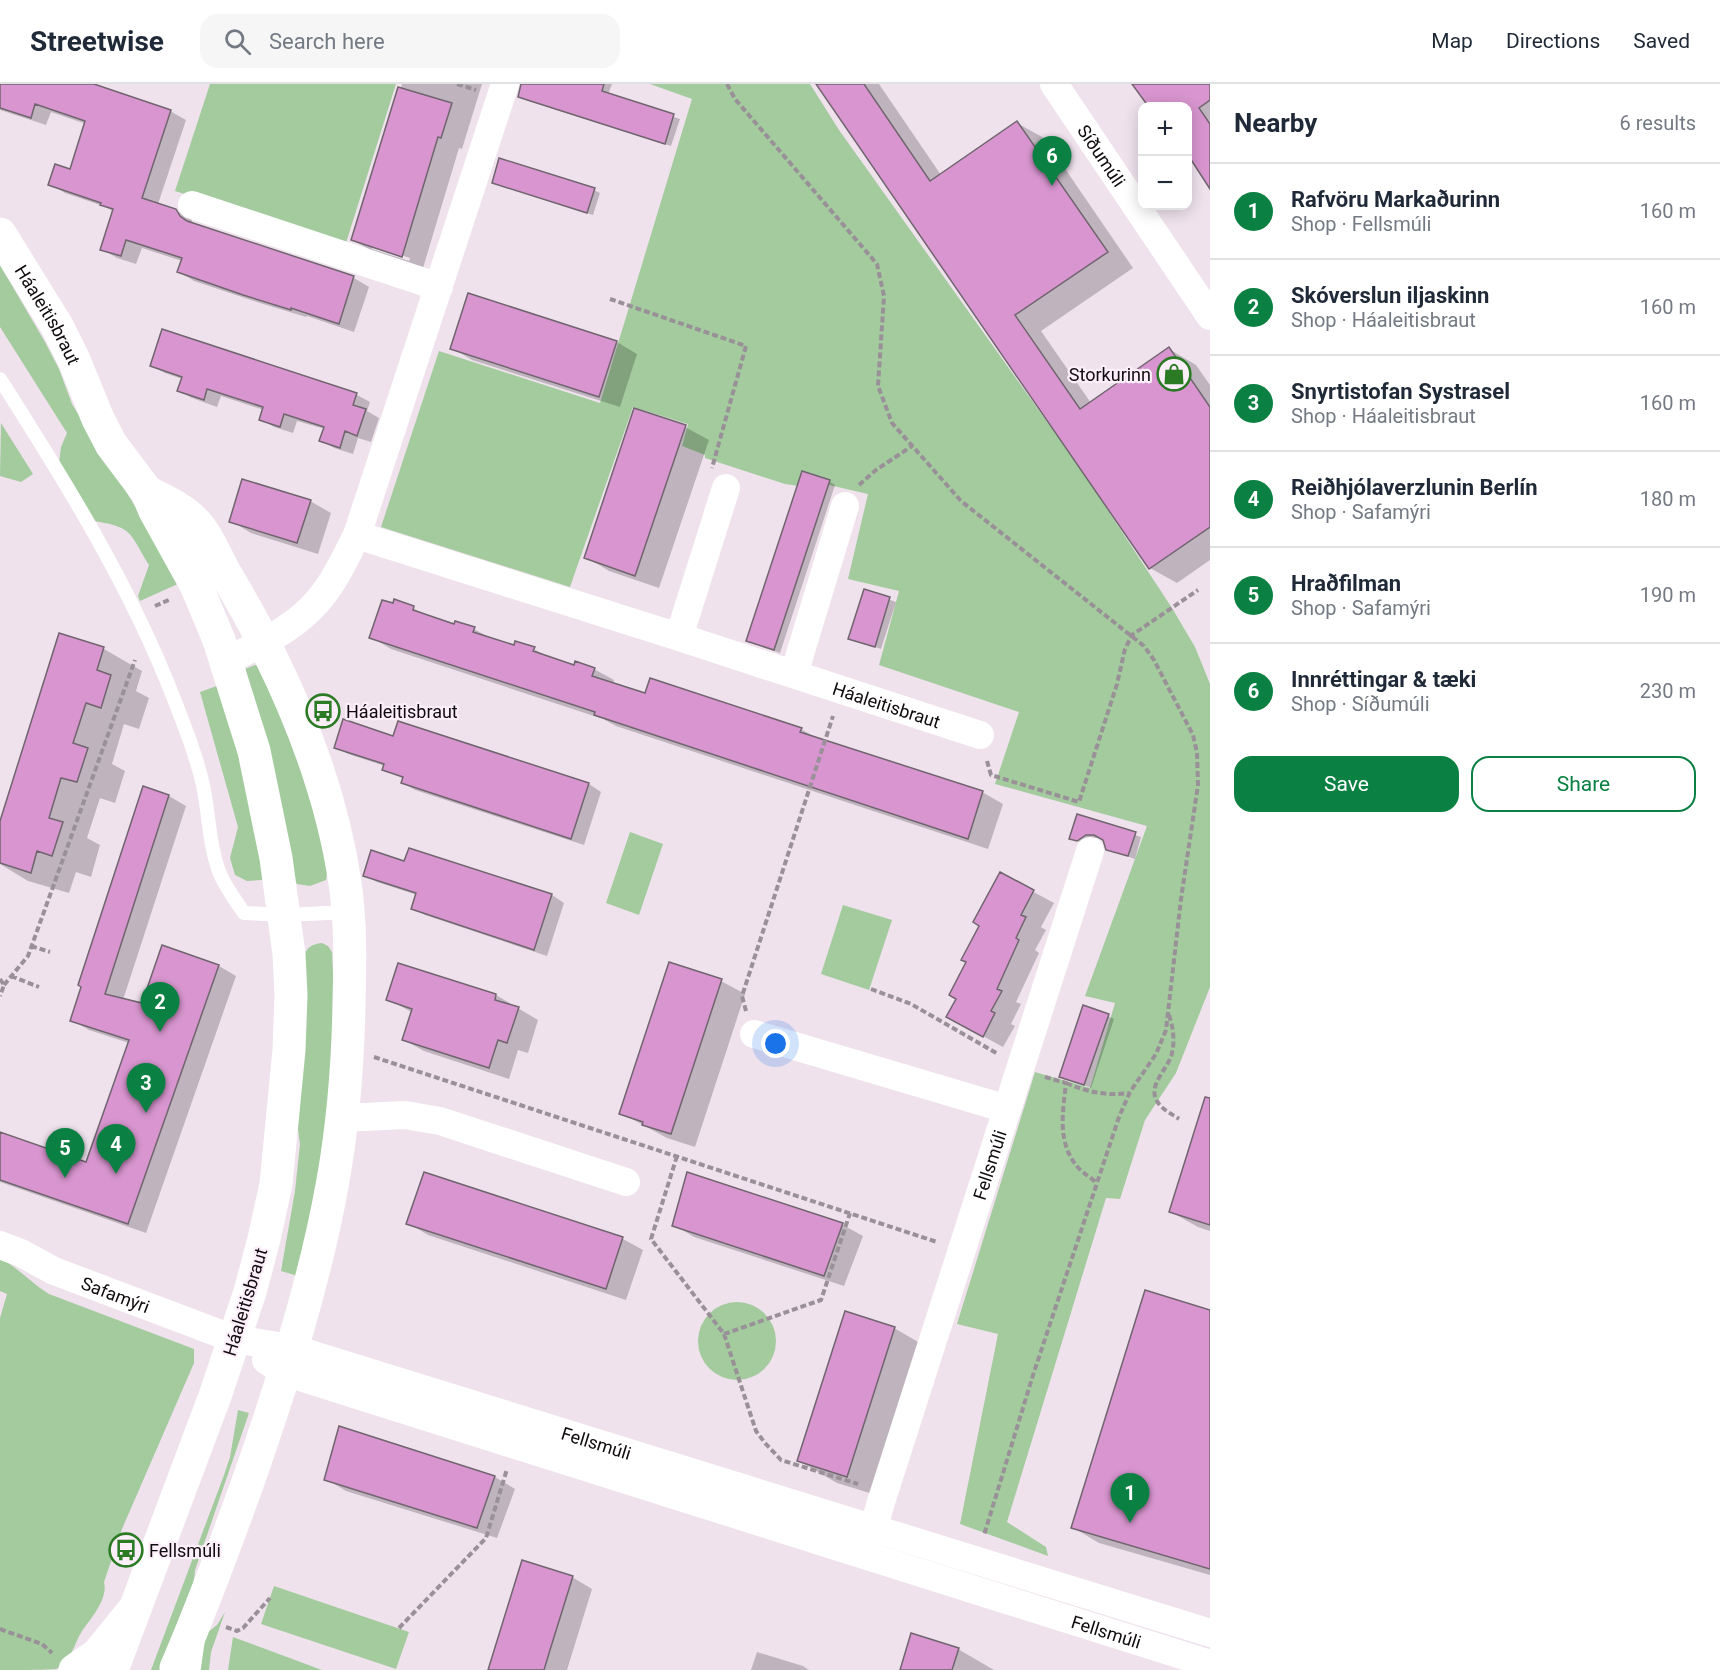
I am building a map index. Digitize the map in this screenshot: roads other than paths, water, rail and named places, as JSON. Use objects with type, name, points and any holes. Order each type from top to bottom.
[{"type":"main road","name":"Háaleitisbraut","points":[[0,234],[57,326],[111,444],[147,492],[196,585],[226,661],[254,751],[285,915],[290,985],[289,1050],[276,1184],[251,1288],[234,1339],[112,1670]]},
{"type":"main road","name":"Háaleitisbraut","points":[[147,492],[175,507],[194,521],[264,642],[300,720],[321,778],[334,822],[349,912],[348,1043],[342,1118],[332,1187],[288,1360],[183,1661]]},
{"type":"main road","points":[[64,1666],[98,1654],[132,1612]]},
{"type":"street","points":[[226,661],[292,625],[313,607],[334,579],[357,535],[505,84]]},
{"type":"street","name":"Síðumúli","points":[[1054,84],[1210,316]]},
{"type":"street","points":[[192,205],[439,287]]},
{"type":"street","points":[[679,637],[726,488]]},
{"type":"street","points":[[794,674],[845,506]]},
{"type":"street","name":"Háaleitisbraut","points":[[357,535],[980,735]]},
{"type":"street","name":"Fellsmúli","points":[[866,1556],[873,1528],[1090,851]]},
{"type":"street","name":"Fellsmúli","points":[[754,1034],[1007,1109]]},
{"type":"street","points":[[342,1118],[405,1115],[440,1121],[626,1182]]},
{"type":"street","name":"Safamýri","points":[[0,1245],[21,1253],[54,1271],[234,1339]]},
{"type":"street","name":"Fellsmúli","points":[[234,1339],[288,1360],[866,1556],[1210,1664]]},
{"type":"street","name":"Fellsmúli","points":[[288,1360],[873,1528],[1210,1633]]},
{"type":"lane","points":[[0,379],[70,492],[138,614],[157,656],[196,760],[220,875],[244,913],[285,915],[349,912]]},
{"type":"place","name":"Innréttingar & tæki","points":[[1052,186]]},
{"type":"place","name":"Storkurinn","points":[[1174,374]]},
{"type":"place","name":"Háaleitisbraut","points":[[323,711]]},
{"type":"place","name":"Skóverslun iljaskinn","points":[[160,1032]]},
{"type":"place","name":"Snyrtistofan Systrasel","points":[[146,1113]]},
{"type":"place","name":"Reiðhjólaverzlunin Berlín","points":[[116,1174]]},
{"type":"place","name":"Hraðfilman","points":[[65,1178]]},
{"type":"place","name":"Rafvöru Markaðurinn","points":[[1130,1523]]},
{"type":"place","name":"Fellsmúli","points":[[126,1550]]}]
